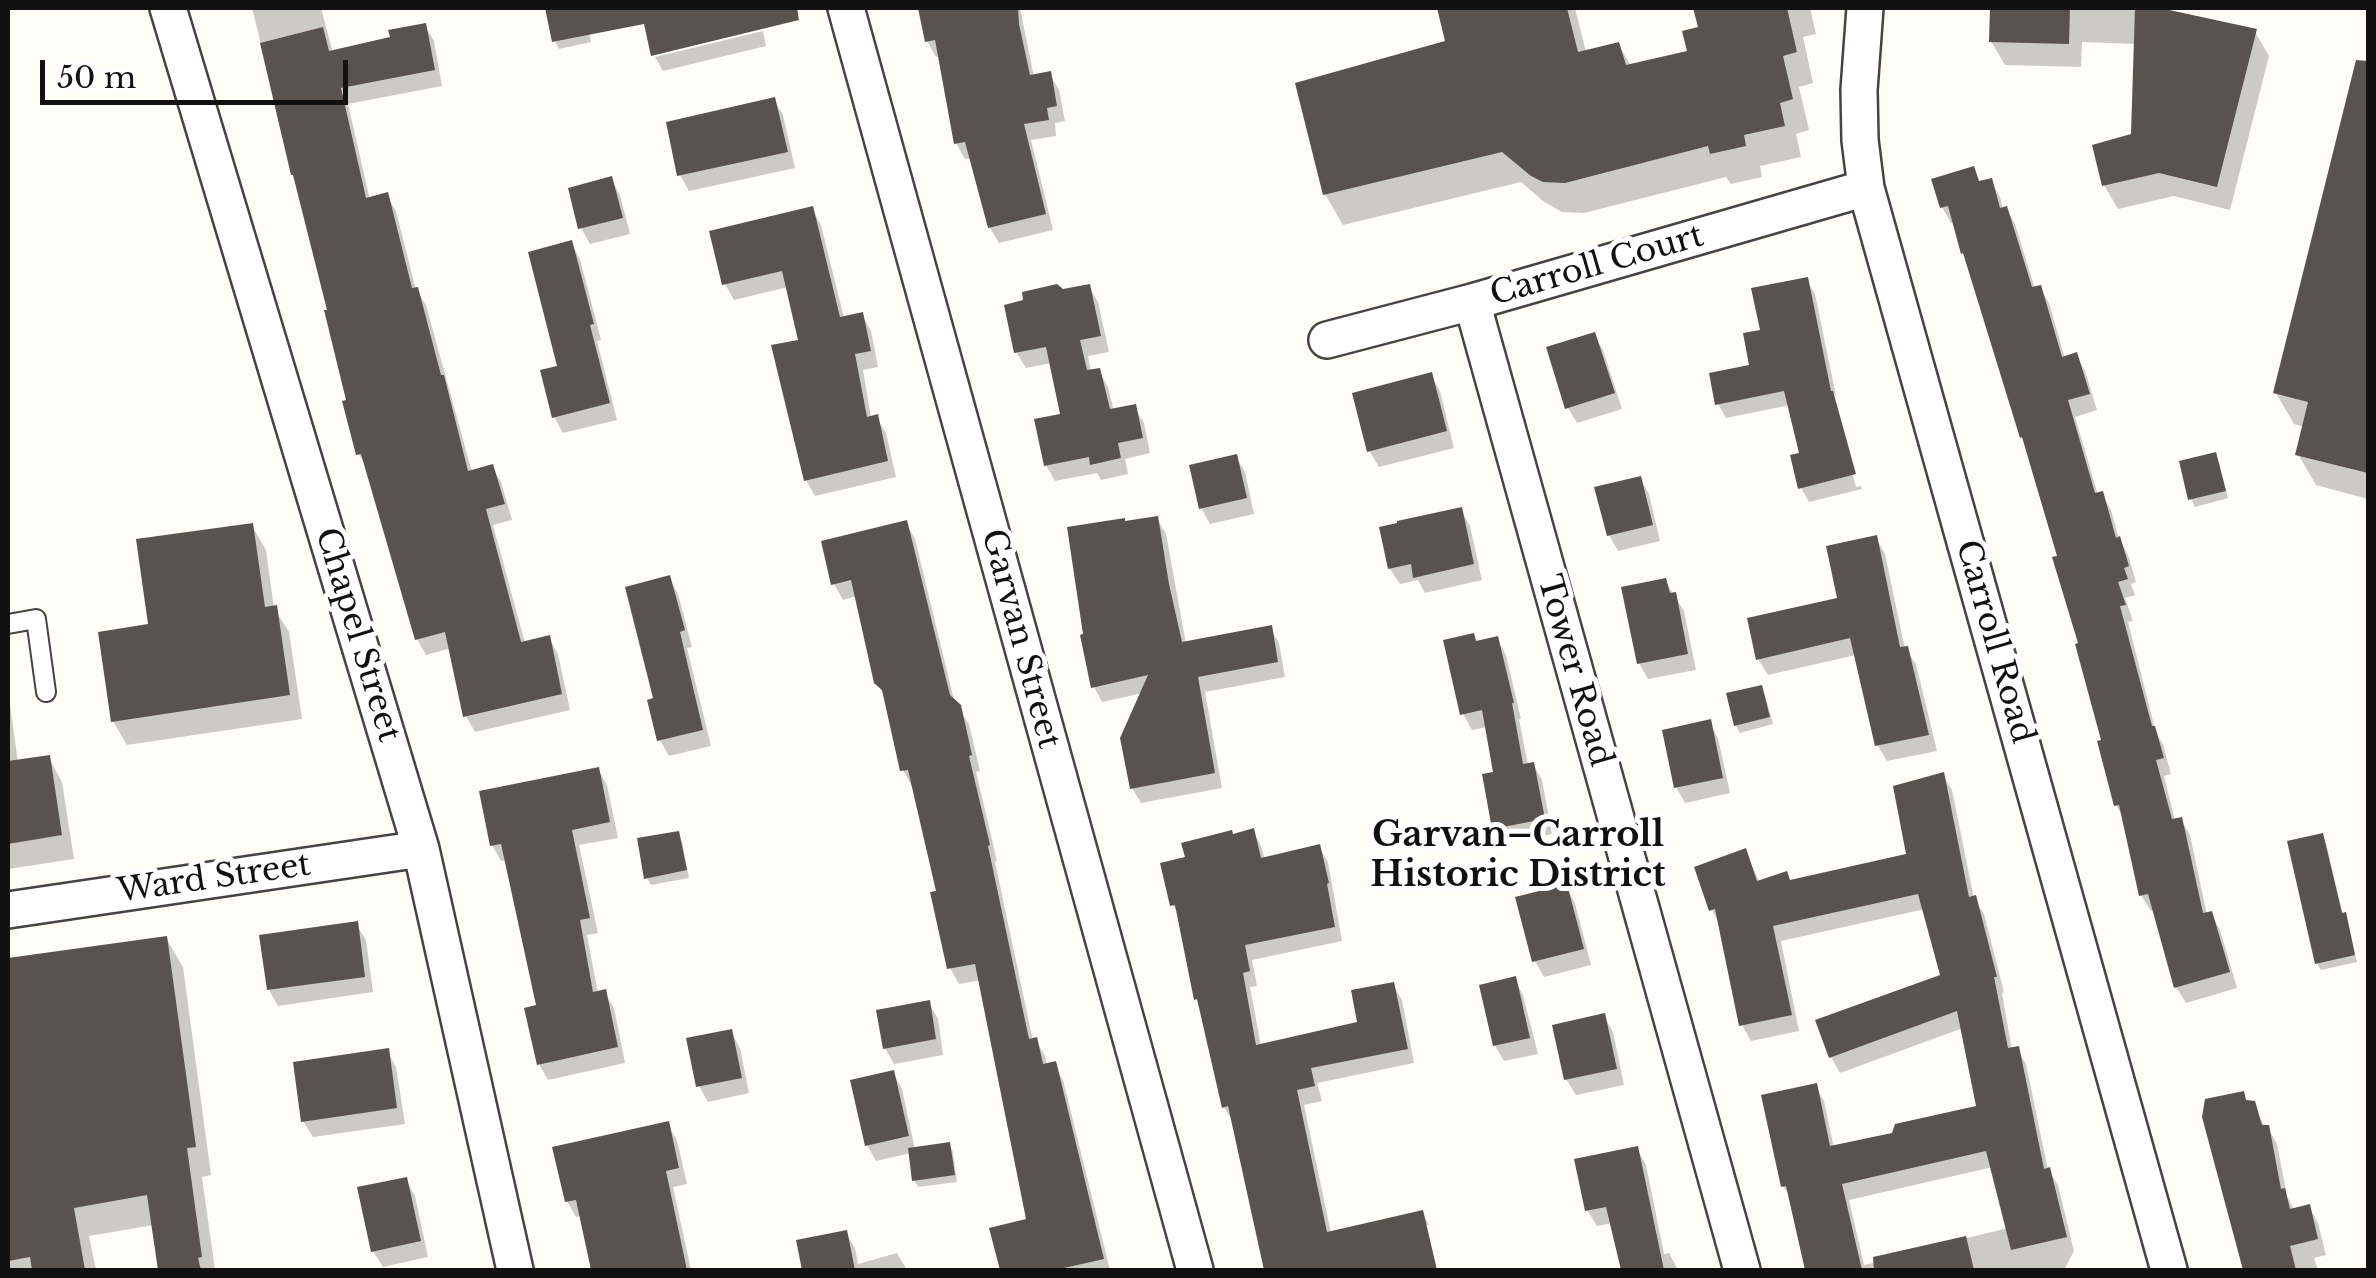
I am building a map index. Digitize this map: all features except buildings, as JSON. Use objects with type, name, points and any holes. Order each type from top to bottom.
[{"type":"street","name":"Chapel Street","points":[[168,8],[421,849],[515,1270]]},
{"type":"street","name":"Garvan Street","points":[[846,8],[1195,1270]]},
{"type":"street","name":"Carroll Road","points":[[1865,8],[1859,90],[1866,188],[2169,1270]]},
{"type":"street","name":"Carroll Court","points":[[1328,340],[1866,188]]},
{"type":"street","name":"Tower Road","points":[[1472,302],[1742,1270]]},
{"type":"street","name":"Ward Street","points":[[8,910],[421,849]]},
{"type":"lane","points":[[8,624],[36,619],[46,692]]},
{"type":"district","name":"Garvan–Carroll Historic District","points":[[1518,856]]}]
